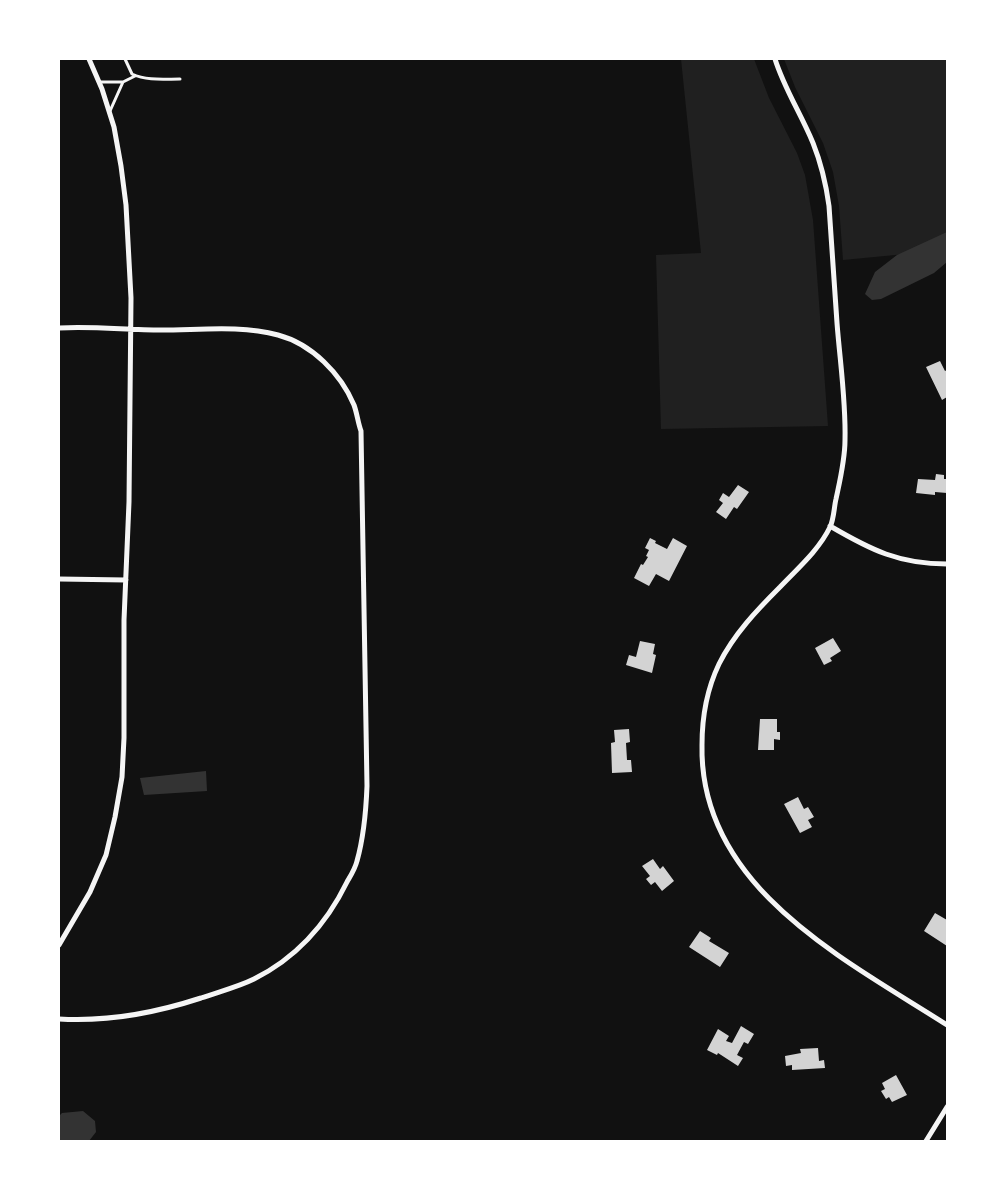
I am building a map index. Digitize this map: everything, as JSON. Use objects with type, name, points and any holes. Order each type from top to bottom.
[{"type":"street","points":[[59,945],[90,892],[106,855],[122,778],[124,738],[132,298],[126,205],[114,127],[89,59]]},
{"type":"street","points":[[775,59],[789,95],[813,142],[825,180],[830,206],[845,442],[840,482],[830,526],[803,563],[747,621],[720,663],[709,688],[702,729],[701,766],[710,805],[725,841],[748,875],[776,907],[837,954],[947,1025]]},
{"type":"street","points":[[59,328],[254,330],[280,335],[304,346],[325,362],[342,382],[354,406],[361,431],[362,590],[367,786],[365,826],[356,864],[339,899],[316,931],[288,958],[254,979],[180,1005],[142,1014],[104,1018],[59,1019]]},
{"type":"street","points":[[830,526],[864,546],[888,555],[947,564]]},
{"type":"street","points":[[59,579],[126,580]]},
{"type":"street","points":[[926,1141],[947,1107]]},
{"type":"lane","points":[[125,59],[128,69],[136,76],[152,79],[180,79]]},
{"type":"lane","points":[[99,82],[123,82],[136,76]]},
{"type":"lane","points":[[109,112],[123,82]]},
{"type":"shaded area","points":[[681,59],[754,59],[769,98],[797,153],[805,175],[813,220],[828,426],[661,429],[656,255],[701,253]]},
{"type":"shaded area","points":[[784,59],[947,59],[947,250],[843,260],[839,206],[833,172],[823,143],[795,87]]},
{"type":"shaded area","points":[[947,232],[947,262],[934,273],[881,299],[872,300],[865,294],[875,272],[897,255]]},
{"type":"shaded area","points":[[206,771],[207,791],[144,795],[140,778]]},
{"type":"shaded area","points":[[83,1111],[95,1121],[96,1132],[89,1141],[59,1141],[59,1116],[62,1113]]},
{"type":"building","points":[[940,361],[945,371],[947,370],[947,397],[942,400],[926,367]]},
{"type":"building","points":[[936,474],[944,475],[944,479],[947,479],[947,493],[935,492],[935,495],[916,493],[918,479],[935,480]]},
{"type":"building","points":[[738,485],[749,492],[737,509],[734,507],[726,519],[716,512],[723,503],[719,500],[723,493],[729,497]]},
{"type":"building","points":[[650,538],[667,549],[673,538],[687,546],[669,581],[656,574],[649,586],[634,578],[641,564],[643,565],[648,557],[646,556],[649,550],[645,548]]},
{"type":"building","points":[[833,638],[841,651],[830,658],[832,661],[824,665],[815,648]]},
{"type":"building","points":[[640,641],[655,644],[653,654],[656,655],[652,673],[626,665],[629,655],[636,657]]},
{"type":"building","points":[[760,719],[777,719],[777,732],[780,732],[780,740],[774,739],[774,750],[758,750]]},
{"type":"building","points":[[629,729],[630,742],[626,743],[627,760],[631,760],[632,772],[612,773],[611,743],[615,742],[614,730]]},
{"type":"building","points":[[798,797],[804,809],[808,807],[814,817],[808,820],[812,827],[800,833],[784,804]]},
{"type":"building","points":[[653,859],[660,869],[663,866],[674,881],[662,891],[655,882],[651,885],[646,879],[650,876],[642,866]]},
{"type":"building","points":[[935,913],[947,920],[947,946],[924,931]]},
{"type":"building","points":[[700,931],[711,938],[709,941],[729,953],[720,967],[689,947]]},
{"type":"building","points":[[741,1026],[754,1034],[748,1044],[744,1042],[737,1055],[743,1058],[738,1066],[718,1053],[717,1055],[707,1050],[718,1029],[729,1036],[726,1041],[732,1043]]},
{"type":"building","points":[[818,1048],[819,1061],[824,1060],[825,1068],[792,1070],[792,1065],[786,1066],[785,1056],[801,1053],[800,1049]]},
{"type":"building","points":[[896,1075],[907,1095],[892,1102],[889,1097],[886,1099],[881,1091],[885,1089],[882,1083]]}]
